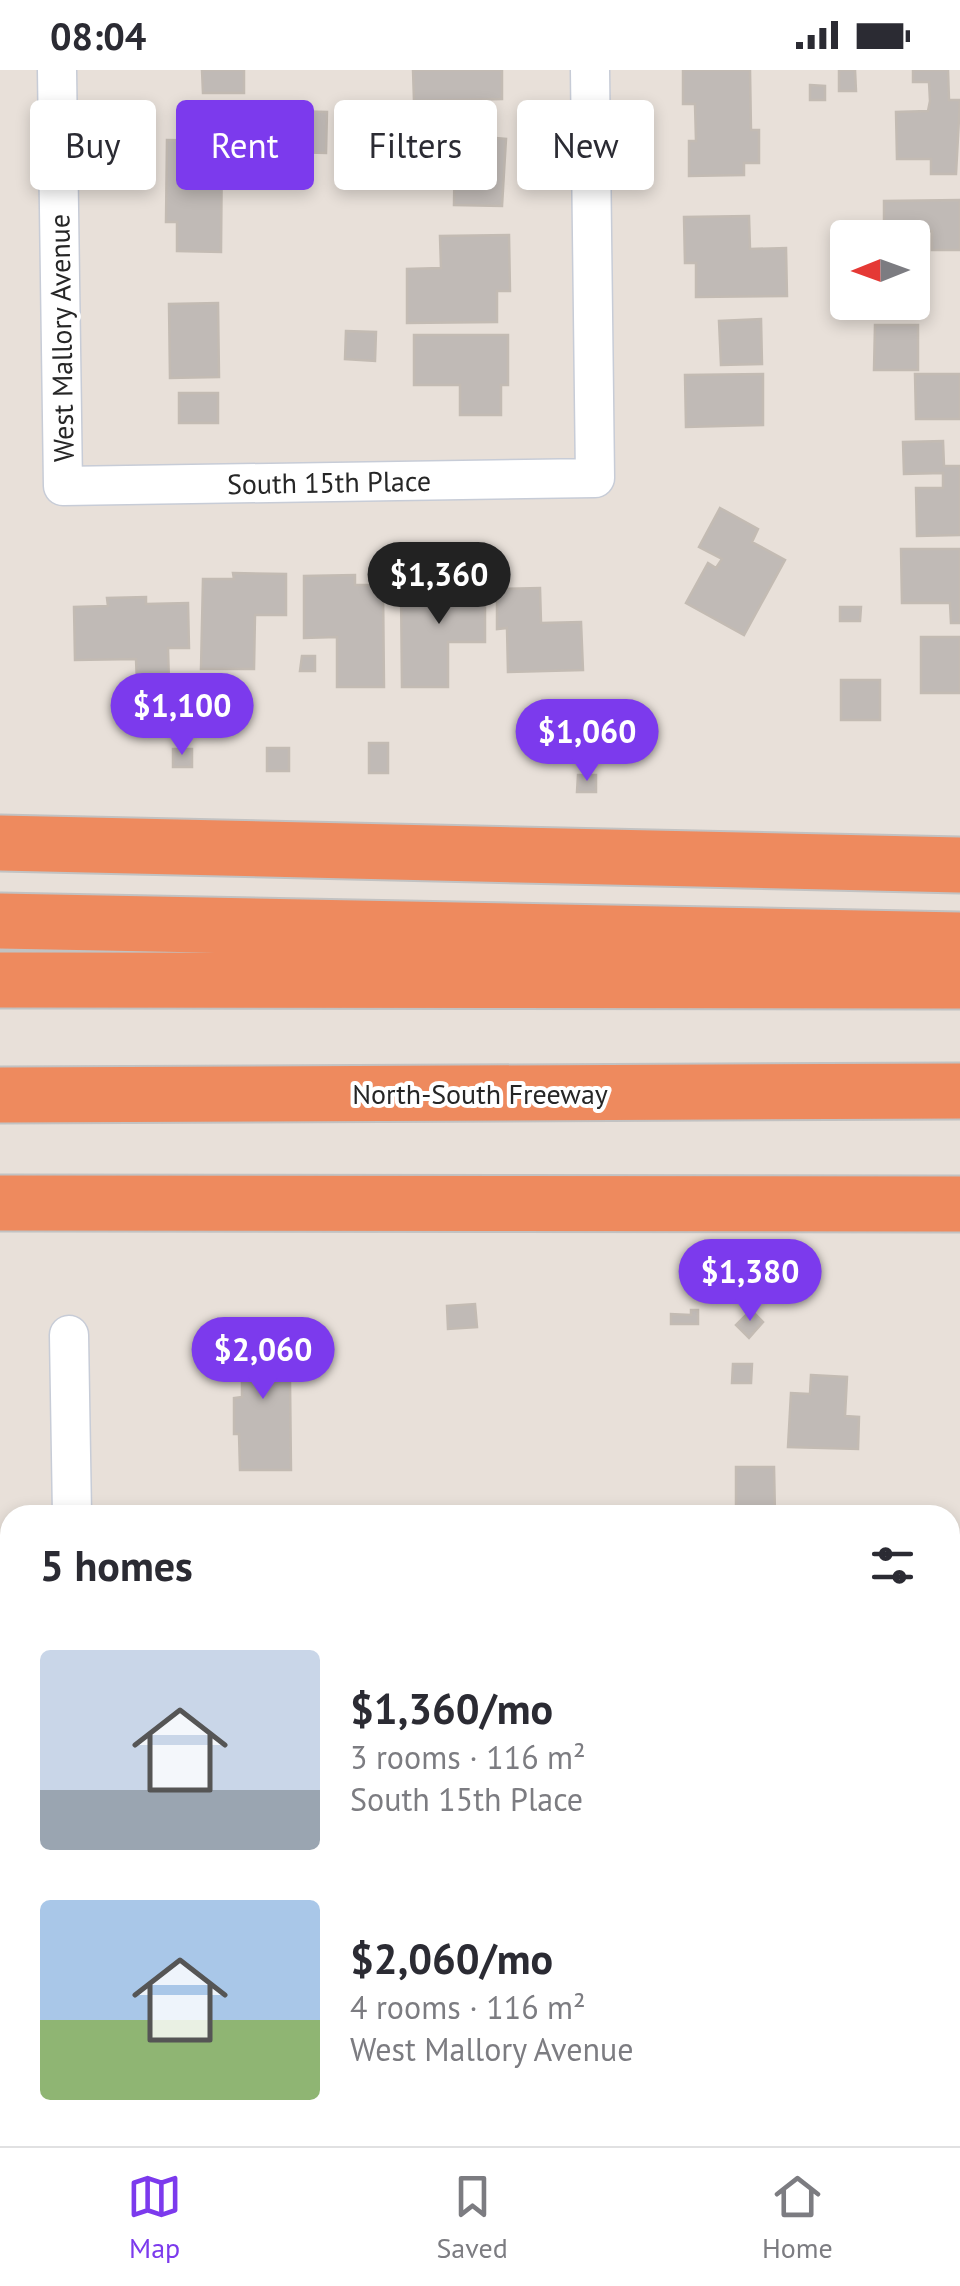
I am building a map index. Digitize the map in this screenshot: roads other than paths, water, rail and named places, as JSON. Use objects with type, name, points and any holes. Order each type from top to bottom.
[{"type":"highway","points":[[0,844],[960,865]]},
{"type":"highway","points":[[0,922],[960,940]]},
{"type":"highway","points":[[0,980],[960,981]]},
{"type":"highway","name":"North-South Freeway","points":[[0,1095],[960,1091]]},
{"type":"highway","points":[[0,1203],[960,1207]]},
{"type":"street","name":"West Mallory Avenue","points":[[57,70],[63,486]]},
{"type":"street","name":"South 15th Place","points":[[63,486],[595,478],[590,70]]},
{"type":"street","points":[[69,1336],[72,1505]]}]
